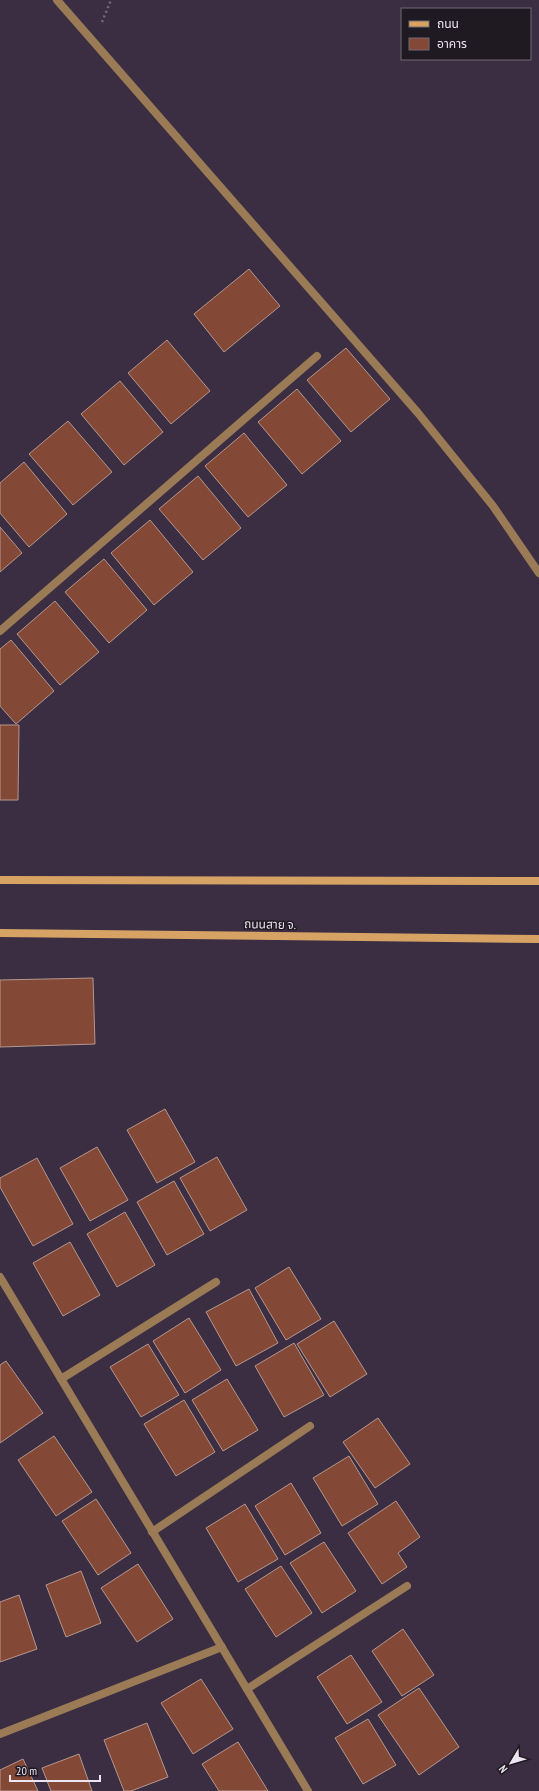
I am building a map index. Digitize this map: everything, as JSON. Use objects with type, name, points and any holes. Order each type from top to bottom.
[{"type":"main road","points":[[0,880],[539,881]]},
{"type":"main road","name":"ถนนสาย จ.","points":[[0,933],[539,938]]},
{"type":"street","points":[[57,0],[418,413],[493,506],[539,573]]},
{"type":"street","points":[[0,631],[317,356]]},
{"type":"street","points":[[0,1277],[308,1791]]},
{"type":"street","points":[[61,1379],[216,1282]]},
{"type":"street","points":[[152,1532],[310,1426]]},
{"type":"street","points":[[247,1688],[407,1586]]},
{"type":"street","points":[[0,1734],[222,1647]]},
{"type":"building","points":[[249,269],[280,306],[224,352],[194,314]]},
{"type":"building","points":[[167,340],[210,391],[171,424],[128,373]]},
{"type":"building","points":[[346,348],[390,399],[351,432],[307,380]]},
{"type":"building","points":[[120,381],[163,432],[124,465],[81,414]]},
{"type":"building","points":[[297,389],[341,441],[302,474],[258,422]]},
{"type":"building","points":[[68,421],[112,472],[73,505],[29,454]]},
{"type":"building","points":[[244,433],[287,485],[248,517],[205,466]]},
{"type":"building","points":[[24,462],[67,514],[29,547],[0,513],[0,483]]},
{"type":"building","points":[[198,476],[241,528],[203,560],[159,509]]},
{"type":"building","points":[[150,520],[193,572],[154,605],[111,553]]},
{"type":"building","points":[[0,527],[22,553],[0,572]]},
{"type":"building","points":[[104,559],[147,610],[109,643],[65,592]]},
{"type":"building","points":[[55,601],[99,652],[60,685],[17,634]]},
{"type":"building","points":[[11,640],[54,691],[16,724],[0,706],[0,649]]},
{"type":"building","points":[[0,725],[19,725],[18,800],[0,800]]},
{"type":"building","points":[[93,978],[95,1044],[0,1047],[0,980]]},
{"type":"building","points":[[165,1109],[195,1162],[157,1183],[127,1130]]},
{"type":"building","points":[[97,1147],[128,1200],[90,1221],[60,1168]]},
{"type":"building","points":[[217,1157],[247,1210],[210,1231],[180,1178]]},
{"type":"building","points":[[37,1158],[73,1224],[33,1246],[0,1187],[0,1178]]},
{"type":"building","points":[[174,1181],[204,1234],[167,1255],[137,1202]]},
{"type":"building","points":[[125,1212],[155,1265],[117,1287],[87,1234]]},
{"type":"building","points":[[70,1242],[100,1295],[63,1316],[33,1263]]},
{"type":"building","points":[[289,1267],[321,1319],[286,1340],[255,1288]]},
{"type":"building","points":[[249,1289],[278,1343],[236,1366],[206,1312]]},
{"type":"building","points":[[189,1318],[221,1370],[185,1393],[153,1341]]},
{"type":"building","points":[[334,1321],[367,1374],[330,1397],[297,1344]]},
{"type":"building","points":[[294,1343],[324,1395],[284,1417],[255,1366]]},
{"type":"building","points":[[148,1344],[179,1395],[141,1417],[110,1367]]},
{"type":"building","points":[[6,1361],[43,1413],[0,1443],[0,1365]]},
{"type":"building","points":[[227,1379],[258,1430],[223,1451],[192,1400]]},
{"type":"building","points":[[184,1400],[215,1452],[176,1476],[144,1424]]},
{"type":"building","points":[[378,1418],[410,1464],[375,1488],[343,1442]]},
{"type":"building","points":[[54,1436],[92,1492],[56,1516],[18,1460]]},
{"type":"building","points":[[349,1456],[378,1504],[342,1526],[313,1478]]},
{"type":"building","points":[[291,1483],[321,1533],[285,1555],[255,1506]]},
{"type":"building","points":[[96,1499],[131,1553],[98,1575],[62,1521]]},
{"type":"building","points":[[396,1501],[420,1537],[398,1553],[407,1567],[382,1584],[348,1533]]},
{"type":"building","points":[[245,1504],[278,1559],[238,1582],[206,1528]]},
{"type":"building","points":[[324,1542],[356,1591],[322,1613],[290,1563]]},
{"type":"building","points":[[138,1564],[173,1619],[137,1642],[101,1588]]},
{"type":"building","points":[[281,1566],[312,1613],[276,1637],[245,1589]]},
{"type":"building","points":[[81,1571],[101,1623],[66,1637],[46,1585]]},
{"type":"building","points":[[19,1595],[37,1649],[0,1662],[0,1602]]},
{"type":"building","points":[[403,1629],[434,1675],[402,1696],[372,1651]]},
{"type":"building","points":[[351,1655],[382,1702],[347,1724],[317,1677]]},
{"type":"building","points":[[201,1679],[233,1729],[193,1754],[161,1703]]},
{"type":"building","points":[[419,1688],[459,1747],[419,1775],[378,1715]]},
{"type":"building","points":[[368,1719],[396,1765],[363,1784],[335,1738]]},
{"type":"building","points":[[147,1723],[168,1777],[131,1791],[124,1791],[104,1740]]},
{"type":"building","points":[[238,1742],[268,1791],[219,1791],[202,1764]]},
{"type":"building","points":[[79,1754],[92,1791],[51,1791],[42,1768]]},
{"type":"building","points":[[23,1759],[38,1791],[0,1791],[0,1770]]}]
